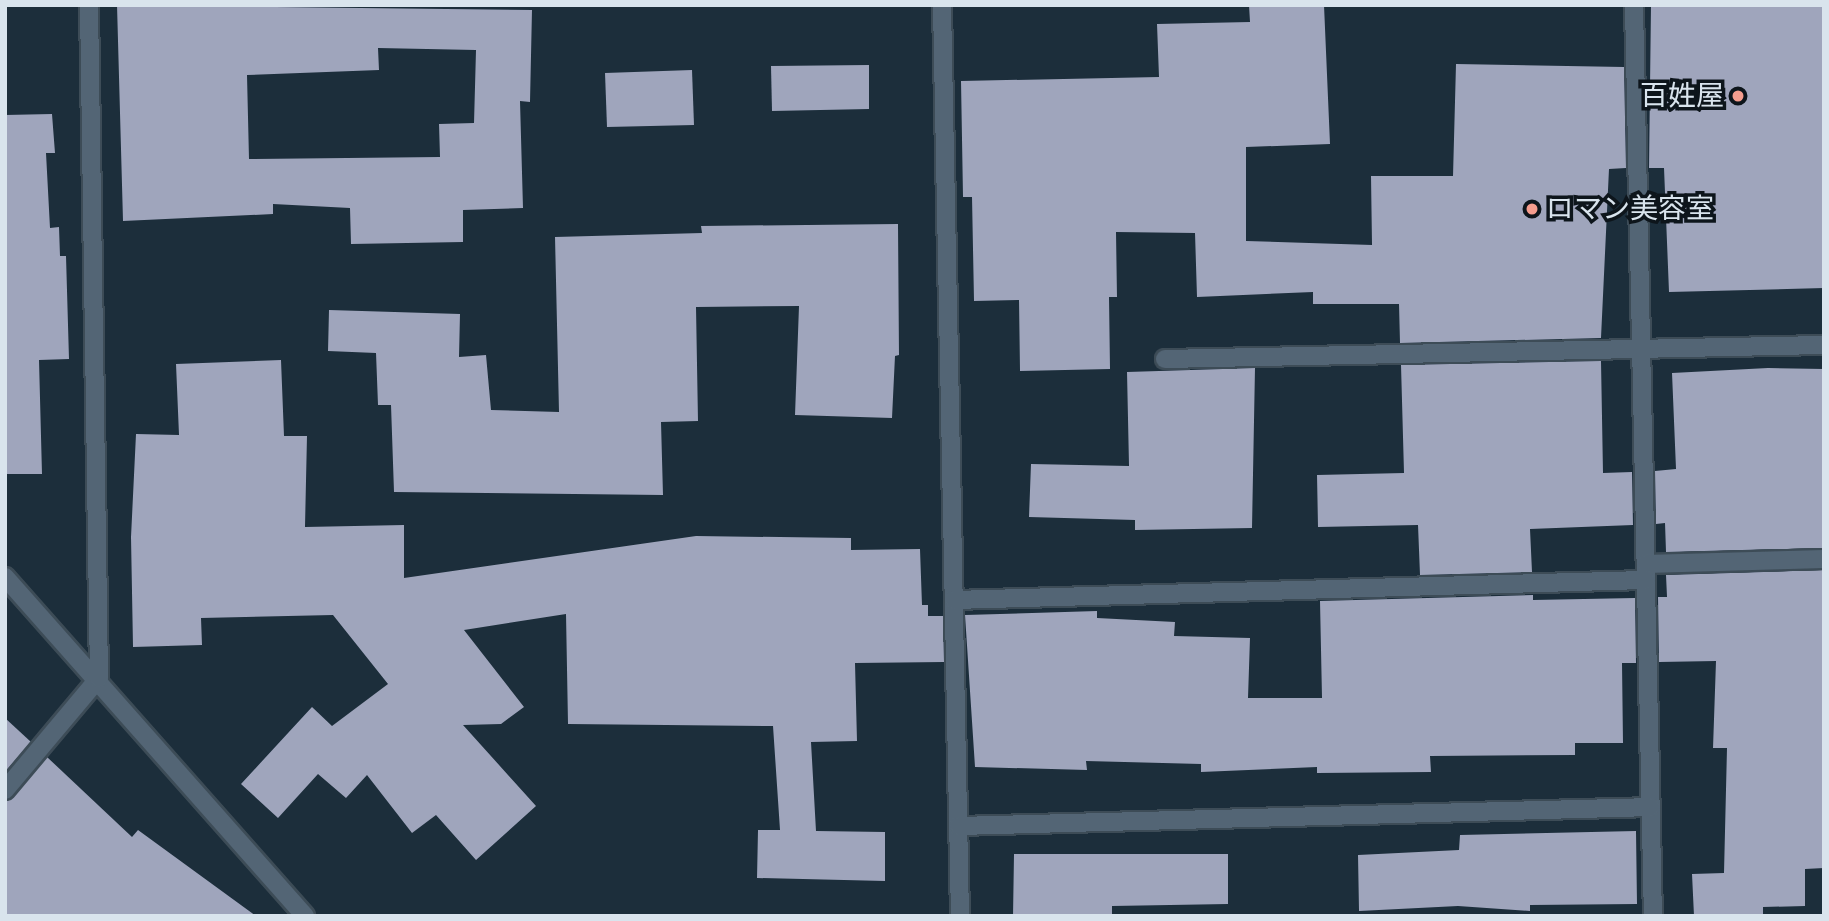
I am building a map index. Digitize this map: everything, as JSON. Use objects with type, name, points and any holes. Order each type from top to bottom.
[{"type":"street","points":[[5,790],[99,678],[89,5]]},
{"type":"street","points":[[942,5],[960,916]]},
{"type":"street","points":[[1634,5],[1653,916]]},
{"type":"street","points":[[1165,359],[1824,345]]},
{"type":"street","points":[[954,600],[1646,572],[1824,559]]},
{"type":"street","points":[[5,577],[99,678],[305,916]]},
{"type":"street","points":[[959,826],[1651,807]]},
{"type":"building","points":[[117,5],[532,10],[530,102],[520,101],[523,208],[463,210],[463,242],[351,244],[350,208],[273,204],[273,214],[123,221]],"holes":[[[378,48],[476,50],[474,123],[439,124],[440,157],[249,159],[247,75],[379,70]]]},
{"type":"building","points":[[1249,5],[1324,5],[1330,144],[1246,147],[1246,241],[1372,245],[1371,176],[1453,176],[1456,64],[1624,67],[1626,168],[1609,169],[1601,338],[1400,343],[1399,304],[1313,304],[1313,292],[1197,297],[1195,233],[1116,232],[1117,297],[1109,297],[1110,369],[1020,371],[1019,300],[974,301],[972,197],[963,197],[961,81],[1159,77],[1157,24],[1250,22]]},
{"type":"building","points":[[1651,5],[1824,5],[1824,288],[1669,292],[1664,168],[1649,168]]},
{"type":"building","points":[[869,65],[869,109],[772,111],[771,66]]},
{"type":"building","points":[[692,70],[694,125],[607,127],[605,73]]},
{"type":"building","points":[[52,114],[55,153],[46,153],[50,228],[59,227],[60,256],[66,256],[69,359],[39,360],[42,474],[5,474],[5,115]]},
{"type":"building","points":[[898,224],[899,355],[895,356],[892,418],[795,415],[799,306],[696,307],[698,421],[661,422],[663,495],[394,492],[391,405],[378,405],[376,353],[328,351],[329,310],[460,314],[459,357],[486,355],[491,410],[559,412],[555,237],[702,233],[701,226]]},
{"type":"building","points":[[281,360],[284,436],[307,436],[305,527],[404,525],[404,578],[696,536],[851,538],[851,550],[920,549],[922,605],[928,605],[928,616],[943,616],[944,662],[855,663],[857,741],[811,742],[816,831],[885,832],[885,881],[757,878],[758,830],[780,830],[773,726],[568,724],[566,614],[464,630],[524,707],[501,724],[463,725],[536,806],[476,860],[436,815],[412,833],[367,775],[346,798],[318,774],[278,818],[241,784],[312,707],[332,726],[388,684],[333,615],[201,618],[202,645],[133,647],[131,537],[136,434],[179,435],[176,364]]},
{"type":"building","points":[[1601,361],[1603,473],[1632,472],[1633,525],[1530,529],[1532,572],[1420,575],[1418,525],[1318,527],[1317,475],[1404,473],[1401,365]]},
{"type":"building","points":[[1255,368],[1252,528],[1135,530],[1135,520],[1029,517],[1031,464],[1129,466],[1127,372]]},
{"type":"building","points":[[1768,368],[1824,369],[1824,548],[1666,552],[1665,523],[1656,524],[1655,471],[1676,469],[1672,373]]},
{"type":"building","points":[[1824,570],[1824,868],[1805,869],[1805,906],[1763,907],[1763,916],[1694,916],[1692,874],[1724,873],[1727,748],[1713,748],[1716,661],[1659,662],[1658,597],[1667,597],[1666,575]]},
{"type":"building","points":[[1533,595],[1533,600],[1635,598],[1636,663],[1622,663],[1623,743],[1575,743],[1575,755],[1430,756],[1431,772],[1317,773],[1317,767],[1201,772],[1201,764],[1086,761],[1087,770],[975,767],[965,615],[1097,611],[1097,618],[1175,622],[1174,636],[1250,638],[1248,698],[1322,698],[1320,601]]},
{"type":"building","points":[[5,718],[31,742],[5,772]]},
{"type":"building","points":[[47,757],[132,837],[138,830],[256,916],[5,916],[5,801]]},
{"type":"building","points":[[1636,831],[1637,904],[1530,905],[1530,911],[1458,906],[1359,911],[1358,855],[1459,850],[1460,835]]},
{"type":"building","points":[[1014,854],[1228,854],[1228,904],[1112,906],[1112,916],[1013,916]]},
{"type":"place","name":"百姓屋","points":[[1738,96]]},
{"type":"place","name":"ロマン美容室","points":[[1532,209]]}]
